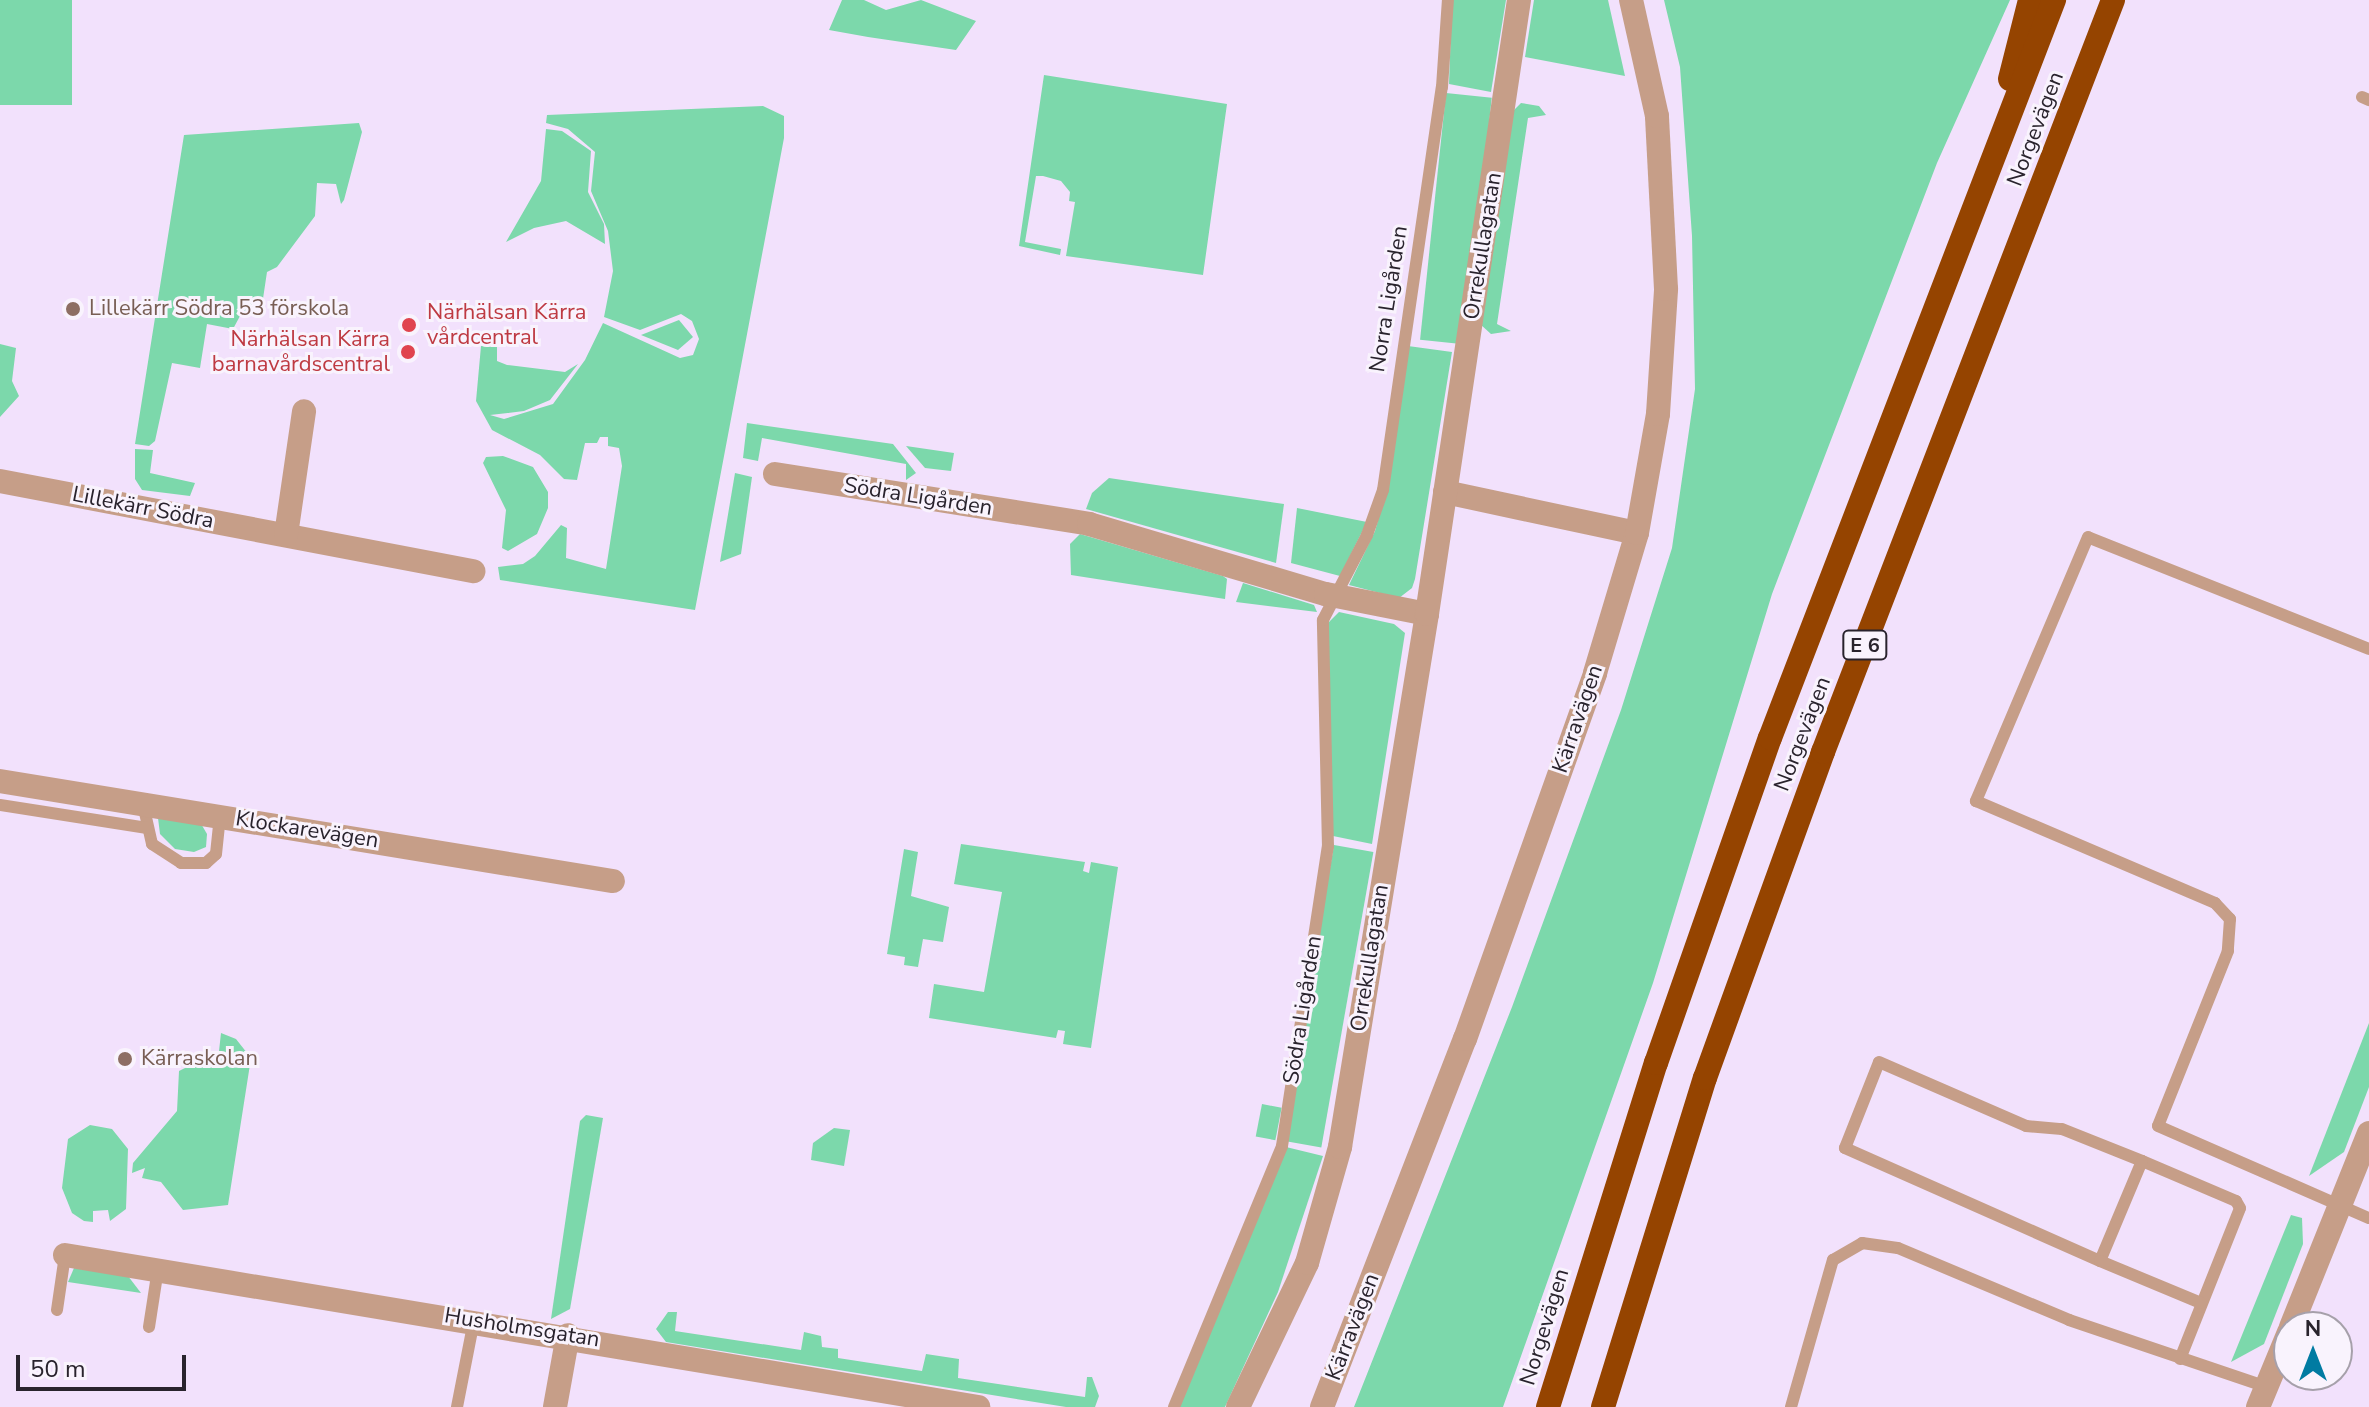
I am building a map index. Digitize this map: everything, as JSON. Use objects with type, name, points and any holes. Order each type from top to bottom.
[{"type":"highway","points":[[1959,247],[2030,0]]},
{"type":"highway","name":"Norgevägen","points":[[1548,1407],[1656,1063],[1770,738],[2054,0]]},
{"type":"highway","name":"Norgevägen","points":[[1603,1407],[1705,1078],[1807,797],[2113,0]]},
{"type":"street","name":"Orrekullagatan","points":[[1238,1407],[1307,1263],[1340,1147],[1427,614],[1519,0]]},
{"type":"street","name":"Kärravägen","points":[[1322,1407],[1465,1039],[1595,673],[1637,533],[1658,414],[1666,289],[1657,116],[1631,0]]},
{"type":"street","points":[[286,535],[304,411]]},
{"type":"street","name":"Södra Ligården","points":[[775,474],[1089,524],[1338,596],[1427,614]]},
{"type":"street","name":"Lillekärr Södra","points":[[0,481],[474,571]]},
{"type":"street","points":[[1445,492],[1637,533]]},
{"type":"street","name":"Klockarevägen","points":[[0,781],[613,881]]},
{"type":"street","points":[[2298,1311],[2369,1133]]},
{"type":"street","name":"Husholmsgatan","points":[[65,1255],[568,1335],[978,1407]]},
{"type":"street","points":[[555,1407],[568,1335]]},
{"type":"street","points":[[2263,1397],[2273,1372]]},
{"type":"lane","name":"Norra Ligården","points":[[1338,596],[1383,490],[1442,87],[1448,0]]},
{"type":"lane","points":[[2369,649],[2088,537],[1976,801],[2215,903],[2230,919],[2228,951],[2158,1126],[2369,1218]]},
{"type":"lane","name":"Södra Ligården","points":[[1174,1407],[1282,1146],[1328,847],[1323,620],[1338,596]]},
{"type":"lane","points":[[143,804],[147,828],[165,856],[181,863],[206,863],[216,854],[220,816]]},
{"type":"lane","points":[[0,805],[147,828]]},
{"type":"lane","points":[[2180,1359],[2240,1208],[2236,1201],[2062,1129],[2026,1126],[1879,1062],[1845,1148],[2201,1303]]},
{"type":"lane","points":[[2100,1261],[2142,1161]]},
{"type":"lane","points":[[1791,1407],[1833,1260],[1862,1243],[1898,1248],[2069,1320],[2180,1359],[2263,1397]]},
{"type":"lane","points":[[57,1310],[65,1255]]},
{"type":"lane","points":[[149,1327],[158,1269]]},
{"type":"lane","points":[[457,1407],[474,1320]]},
{"type":"green space","points":[[0,0],[72,0],[72,105],[0,105]]},
{"type":"green space","points":[[842,0],[864,0],[886,10],[921,0],[976,21],[956,50],[829,30]]},
{"type":"green space","points":[[1452,0],[1506,0],[1491,92],[1449,84]]},
{"type":"green space","points":[[1534,0],[1608,0],[1625,76],[1525,57]]},
{"type":"green space","points":[[1664,0],[2010,0],[1937,163],[1772,594],[1653,983],[1503,1407],[1354,1407],[1512,1007],[1621,710],[1672,548],[1695,389],[1692,236],[1680,67]]},
{"type":"green space","points":[[1044,75],[1227,104],[1203,275],[1066,256],[1075,202],[1069,201],[1070,192],[1061,181],[1043,176],[1036,176],[1025,242],[1061,249],[1060,255],[1019,246]]},
{"type":"green space","points":[[1446,93],[1492,98],[1466,344],[1420,340]]},
{"type":"green space","points":[[1521,103],[1539,106],[1546,115],[1528,118],[1497,324],[1511,331],[1491,334],[1480,324],[1514,110]]},
{"type":"green space","points":[[763,106],[784,116],[784,138],[695,610],[500,580],[498,567],[523,564],[535,556],[561,525],[567,528],[566,558],[606,569],[622,466],[619,448],[608,446],[608,437],[600,437],[597,443],[585,443],[577,480],[564,479],[540,455],[492,430],[476,401],[481,346],[497,347],[497,361],[507,365],[565,372],[578,364],[550,400],[524,411],[490,415],[504,419],[553,404],[585,360],[603,323],[680,358],[693,355],[699,339],[692,321],[681,314],[640,330],[604,317],[613,271],[608,231],[591,191],[595,152],[568,129],[546,123],[547,115]]},
{"type":"green space","points":[[359,123],[362,132],[344,200],[341,204],[336,184],[317,183],[315,216],[277,267],[267,272],[261,312],[240,316],[233,329],[207,324],[200,368],[172,363],[155,441],[149,446],[135,444],[184,135]]},
{"type":"green space","points":[[546,129],[562,131],[591,151],[588,192],[604,224],[605,244],[566,221],[534,228],[506,242],[541,181]]},
{"type":"green space","points":[[679,320],[693,337],[678,350],[641,335]]},
{"type":"green space","points":[[0,344],[16,348],[12,381],[19,396],[0,417]]},
{"type":"green space","points":[[1408,346],[1452,352],[1415,579],[1412,588],[1399,598],[1349,585],[1375,531],[1390,478]]},
{"type":"green space","points":[[747,423],[893,444],[916,473],[906,480],[906,464],[762,438],[758,461],[743,458]]},
{"type":"green space","points":[[906,446],[954,453],[951,471],[925,468]]},
{"type":"green space","points":[[135,449],[153,450],[150,473],[195,483],[190,496],[142,490],[135,479]]},
{"type":"green space","points":[[503,456],[533,467],[548,492],[548,508],[537,534],[508,551],[502,548],[506,510],[483,463],[486,457]]},
{"type":"green space","points":[[735,473],[752,477],[741,554],[720,562]]},
{"type":"green space","points":[[1109,478],[1284,504],[1276,563],[1086,509],[1092,493]]},
{"type":"green space","points":[[1297,508],[1367,522],[1340,576],[1291,563]]},
{"type":"green space","points":[[1080,534],[1223,576],[1227,579],[1225,599],[1071,575],[1070,544]]},
{"type":"green space","points":[[1243,583],[1314,605],[1317,612],[1236,602]]},
{"type":"green space","points":[[1339,612],[1394,624],[1405,633],[1372,844],[1333,836],[1327,624]]},
{"type":"green space","points":[[158,818],[200,822],[207,834],[206,847],[194,852],[175,849],[160,834]]},
{"type":"green space","points":[[961,844],[1085,862],[1083,871],[1089,873],[1091,862],[1118,867],[1091,1048],[1063,1044],[1065,1031],[1058,1030],[1056,1038],[929,1018],[934,984],[984,992],[1002,892],[954,884]]},
{"type":"green space","points":[[1334,845],[1373,852],[1321,1147],[1282,1140]]},
{"type":"green space","points":[[904,849],[918,852],[911,896],[949,907],[943,942],[923,939],[918,967],[904,965],[905,957],[887,954]]},
{"type":"green space","points":[[2369,1023],[2369,1087],[2344,1152],[2309,1176]]},
{"type":"green space","points":[[221,1033],[236,1039],[251,1058],[228,1205],[183,1210],[161,1182],[142,1178],[145,1168],[132,1173],[133,1163],[177,1111],[179,1071],[219,1051]]},
{"type":"green space","points":[[1262,1104],[1282,1108],[1275,1140],[1256,1136]]},
{"type":"green space","points":[[586,1115],[603,1118],[570,1309],[551,1319],[580,1121]]},
{"type":"green space","points":[[90,1125],[112,1129],[128,1149],[126,1209],[110,1221],[108,1210],[93,1211],[93,1222],[84,1221],[72,1213],[62,1188],[68,1139]]},
{"type":"green space","points":[[834,1128],[850,1130],[844,1166],[811,1160],[813,1143]]},
{"type":"green space","points":[[1286,1147],[1323,1156],[1278,1292],[1225,1407],[1178,1407]]},
{"type":"green space","points":[[2291,1215],[2302,1218],[2303,1244],[2277,1311],[2273,1311],[2273,1321],[2264,1344],[2231,1362]]},
{"type":"green space","points":[[74,1268],[128,1276],[141,1293],[68,1282]]},
{"type":"green space","points":[[668,1312],[677,1312],[675,1331],[801,1350],[804,1332],[821,1336],[822,1347],[838,1349],[838,1358],[922,1371],[926,1354],[959,1359],[958,1378],[1085,1397],[1087,1377],[1092,1377],[1099,1396],[1095,1407],[1066,1407],[666,1342],[656,1329]]},
{"type":"place","name":"Lillekärr Södra 53 förskola","points":[[73,309]]},
{"type":"place","name":"Närhälsan Kärra vårdcentral","points":[[409,325]]},
{"type":"place","name":"Närhälsan Kärra barnavårdscentral","points":[[408,352]]},
{"type":"place","name":"Kärraskolan","points":[[125,1059]]}]
